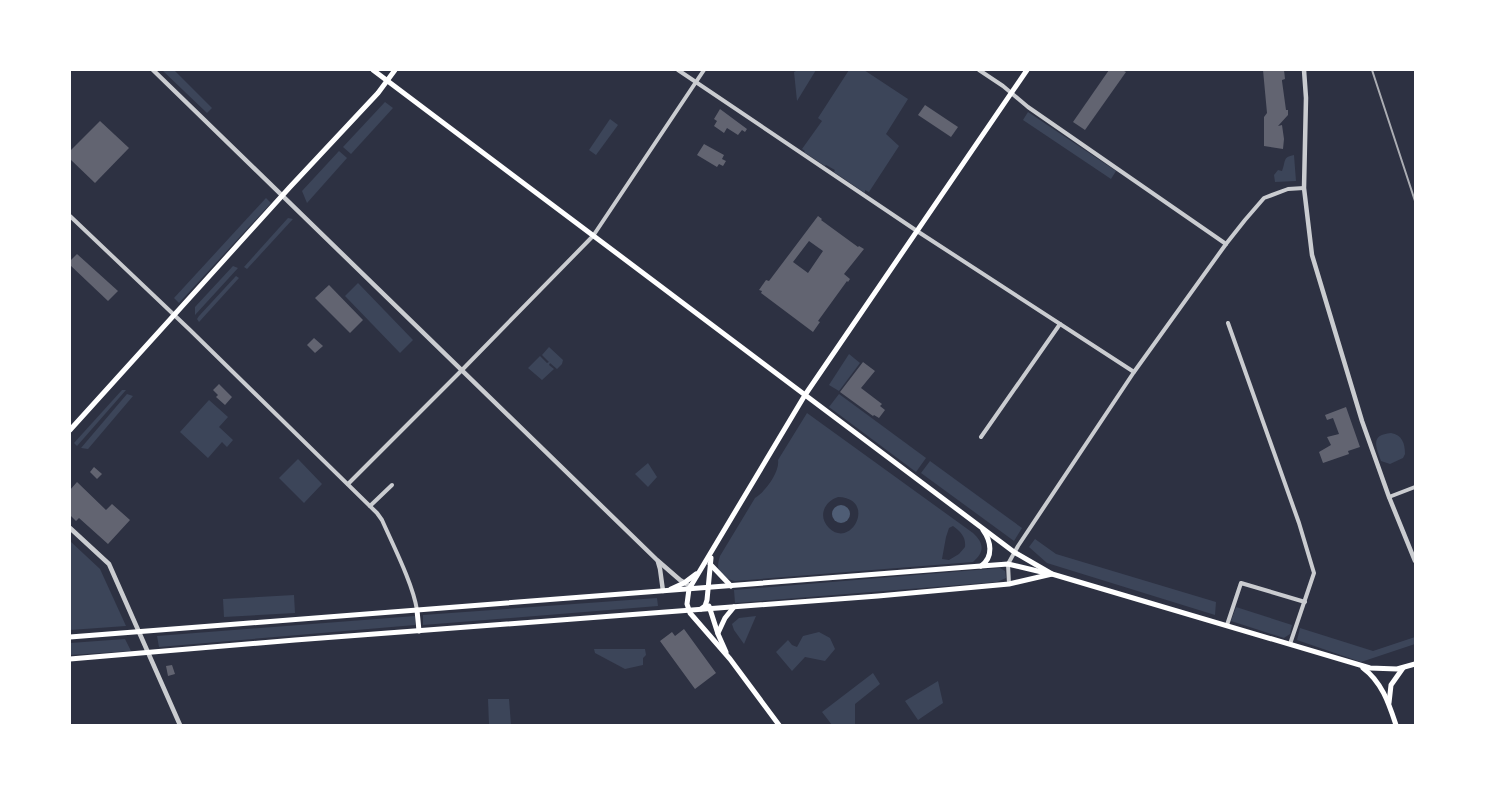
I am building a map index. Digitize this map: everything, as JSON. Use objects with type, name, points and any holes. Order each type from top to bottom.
[{"type":"main road","points":[[372,70],[1014,552],[1052,574]]},
{"type":"main road","points":[[70,430],[282,195],[388,81],[395,70]]},
{"type":"main road","points":[[779,725],[730,659],[688,610],[687,598],[702,569],[805,395],[1027,70]]},
{"type":"main road","points":[[977,524],[985,533],[990,546],[989,556],[981,566]]},
{"type":"main road","points":[[715,549],[710,564],[707,598],[718,634],[730,659]]},
{"type":"main road","points":[[710,564],[731,586]]},
{"type":"main road","points":[[70,638],[1008,564],[1052,574],[1361,666],[1382,670],[1404,668],[1415,664]]},
{"type":"main road","points":[[663,591],[684,583],[702,569]]},
{"type":"main road","points":[[70,659],[878,596],[1009,584],[1052,574]]},
{"type":"main road","points":[[687,598],[691,607],[698,609],[705,606],[707,598],[704,591],[693,588]]},
{"type":"main road","points":[[718,634],[723,621],[734,607]]},
{"type":"main road","points":[[417,610],[419,631]]},
{"type":"main road","points":[[1361,666],[1377,681],[1396,725]]},
{"type":"main road","points":[[1390,708],[1389,694],[1391,685],[1404,668]]},
{"type":"street","points":[[153,70],[657,560],[684,583],[693,588]]},
{"type":"street","points":[[678,70],[917,231],[1134,372]]},
{"type":"street","points":[[348,484],[592,236],[704,70]]},
{"type":"street","points":[[979,70],[1028,107],[1226,244]]},
{"type":"street","points":[[1304,70],[1306,98],[1304,188],[1309,241],[1315,268],[1362,421],[1389,497],[1415,561]]},
{"type":"street","points":[[1009,584],[1008,564],[1014,552],[1134,372],[1226,244],[1264,198],[1288,189],[1304,188]]},
{"type":"street","points":[[70,216],[370,506],[382,520],[415,600],[417,610]]},
{"type":"street","points":[[981,437],[1060,324]]},
{"type":"street","points":[[1228,324],[1296,514],[1314,573],[1290,644]]},
{"type":"street","points":[[370,506],[392,485]]},
{"type":"street","points":[[1389,497],[1415,487]]},
{"type":"street","points":[[70,528],[109,564],[180,725]]},
{"type":"street","points":[[657,560],[663,591]]},
{"type":"street","points":[[1227,625],[1241,583],[1305,602]]},
{"type":"shaded area","points":[[162,70],[174,70],[212,108],[207,113]]},
{"type":"shaded area","points":[[798,70],[816,70],[797,101],[794,72]]},
{"type":"shaded area","points":[[849,70],[864,70],[908,99],[886,134],[899,146],[869,192],[865,190],[865,193],[834,172],[835,170],[825,166],[802,149],[822,121],[818,118]]},
{"type":"shaded area","points":[[385,102],[393,108],[351,154],[343,147]]},
{"type":"shaded area","points":[[1028,112],[1116,171],[1111,179],[1023,120]]},
{"type":"shaded area","points":[[610,119],[618,125],[596,155],[589,150]]},
{"type":"shaded area","points":[[339,151],[347,158],[307,203],[302,191]]},
{"type":"shaded area","points":[[1294,155],[1296,181],[1275,182],[1274,175],[1278,170],[1282,171],[1285,160],[1288,157]]},
{"type":"shaded area","points":[[266,198],[271,203],[179,303],[174,298]]},
{"type":"shaded area","points":[[288,218],[293,219],[247,269],[244,267]]},
{"type":"shaded area","points":[[233,266],[238,268],[195,315],[195,307]]},
{"type":"shaded area","points":[[236,276],[239,278],[199,322],[197,319],[199,316]]},
{"type":"shaded area","points":[[358,283],[413,340],[400,353],[345,296]]},
{"type":"shaded area","points":[[549,347],[563,360],[557,369],[550,363],[549,365],[554,369],[542,380],[528,368],[540,356],[547,363],[549,362],[542,355]]},
{"type":"shaded area","points":[[849,354],[860,363],[839,391],[829,385]]},
{"type":"shaded area","points":[[122,390],[126,390],[77,446],[74,443]]},
{"type":"shaded area","points":[[127,394],[133,396],[88,449],[81,448]]},
{"type":"shaded area","points":[[839,394],[926,458],[916,472],[829,407]]},
{"type":"shaded area","points":[[209,400],[228,417],[219,427],[233,440],[227,447],[222,442],[208,458],[180,432]]},
{"type":"shaded area","points":[[807,413],[973,533],[981,544],[980,555],[973,562],[735,581],[726,578],[722,576],[719,570],[720,556],[755,498],[771,481],[777,470],[778,460]],"holes":[[[838,497],[850,500],[856,505],[858,513],[857,521],[846,533],[838,533],[829,528],[824,519],[823,514],[826,505]],[[953,526],[965,540],[965,547],[959,554],[949,560],[942,559],[946,537],[949,528]]]},
{"type":"shaded area","points":[[1391,433],[1402,440],[1405,454],[1403,458],[1390,464],[1381,461],[1376,442],[1380,436]]},
{"type":"shaded area","points":[[298,459],[322,484],[304,503],[279,478]]},
{"type":"shaded area","points":[[930,461],[1022,528],[1014,541],[921,473]]},
{"type":"shaded area","points":[[648,463],[657,477],[648,487],[635,474]]},
{"type":"shaded area","points":[[837,505],[845,505],[850,510],[848,521],[837,523],[832,518],[832,510]]},
{"type":"shaded area","points":[[1035,539],[1056,554],[1216,602],[1215,615],[1047,563],[1029,547]]},
{"type":"shaded area","points":[[70,541],[100,569],[126,626],[70,630]]},
{"type":"shaded area","points":[[1000,568],[1005,571],[1006,578],[997,582],[735,603],[734,590]]},
{"type":"shaded area","points":[[294,595],[295,613],[224,617],[223,599]]},
{"type":"shaded area","points":[[657,598],[658,606],[423,625],[423,615]]},
{"type":"shaded area","points":[[1236,607],[1292,625],[1290,634],[1284,638],[1231,621]]},
{"type":"shaded area","points":[[415,616],[415,625],[159,647],[157,636]]},
{"type":"shaded area","points":[[756,616],[744,644],[732,624],[739,618]]},
{"type":"shaded area","points":[[1300,628],[1373,651],[1415,637],[1415,644],[1361,662],[1297,640]]},
{"type":"shaded area","points":[[819,632],[830,638],[835,649],[825,661],[805,657],[792,671],[776,652],[788,640],[797,647],[803,636]]},
{"type":"shaded area","points":[[125,639],[131,651],[70,655],[70,643]]},
{"type":"shaded area","points":[[594,649],[645,649],[646,655],[643,658],[643,665],[625,669],[595,653]]},
{"type":"shaded area","points":[[873,673],[880,684],[855,704],[855,725],[832,725],[822,712]]},
{"type":"shaded area","points":[[938,681],[943,703],[918,720],[905,701]]},
{"type":"shaded area","points":[[488,699],[509,699],[511,725],[489,725]]},
{"type":"building","points":[[1109,70],[1122,70],[1126,72],[1085,130],[1073,122]]},
{"type":"building","points":[[1263,70],[1284,70],[1285,79],[1282,81],[1288,115],[1278,126],[1282,125],[1283,149],[1264,146],[1264,117],[1267,113]]},
{"type":"building","points":[[925,105],[958,127],[951,137],[918,115]]},
{"type":"building","points":[[720,109],[747,129],[745,132],[742,130],[738,135],[727,128],[724,133],[714,126],[717,121],[714,119]]},
{"type":"building","points":[[100,121],[129,148],[95,183],[70,159],[70,151]]},
{"type":"building","points":[[704,144],[724,155],[722,159],[726,161],[723,166],[719,164],[717,167],[697,155]]},
{"type":"building","points":[[818,216],[858,247],[864,249],[844,274],[850,279],[818,321],[820,322],[813,332],[761,293],[762,291],[759,290],[766,280],[769,281]],"holes":[[[809,241],[823,251],[808,273],[793,262]]]},
{"type":"building","points":[[77,254],[118,291],[108,301],[70,265],[70,261]]},
{"type":"building","points":[[329,285],[363,320],[350,333],[315,298]]},
{"type":"building","points":[[314,338],[323,346],[315,353],[307,345]]},
{"type":"building","points":[[863,362],[875,371],[861,388],[882,404],[880,406],[885,410],[879,418],[873,416],[840,392]]},
{"type":"building","points":[[219,384],[232,397],[225,405],[216,397],[218,395],[213,390]]},
{"type":"building","points":[[1346,407],[1360,447],[1348,451],[1349,454],[1323,463],[1319,452],[1331,445],[1327,437],[1339,434],[1333,418],[1327,420],[1325,415]]},
{"type":"building","points":[[94,467],[102,474],[97,479],[90,472]]},
{"type":"building","points":[[77,482],[106,510],[112,504],[130,520],[108,544],[79,518],[76,521],[70,515],[70,490]]},
{"type":"building","points":[[684,629],[716,673],[695,689],[660,641],[672,632],[675,636]]},
{"type":"building","points":[[172,665],[175,674],[168,676],[166,666]]},
{"type":"railway","points":[[1372,70],[1415,201]]}]
